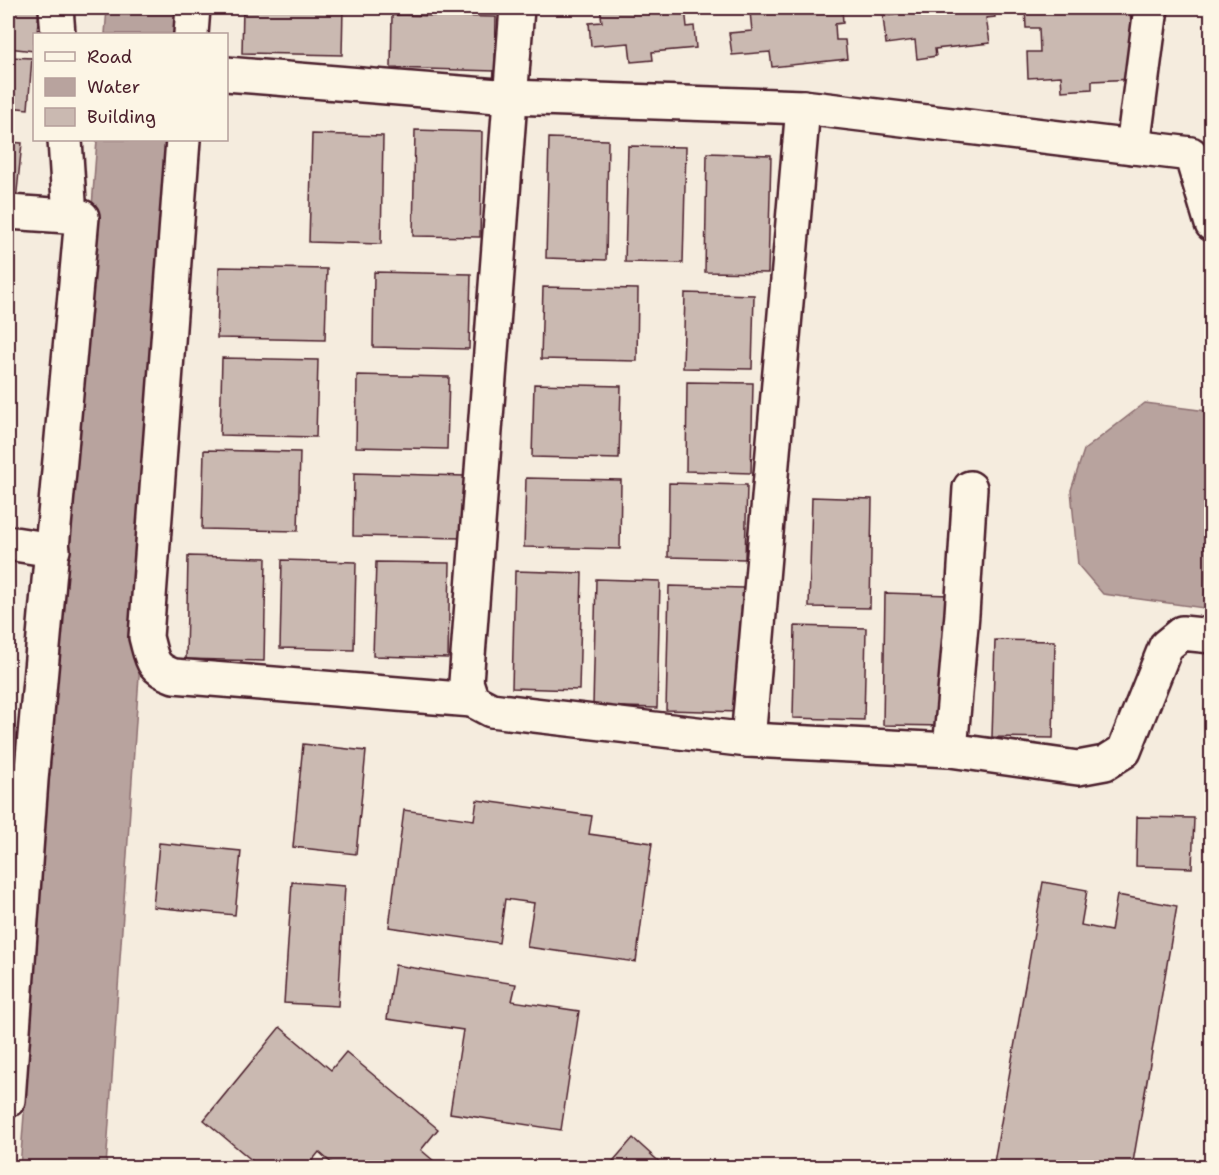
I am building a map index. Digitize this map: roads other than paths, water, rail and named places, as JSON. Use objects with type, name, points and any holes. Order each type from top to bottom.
[{"type":"street","points":[[56,8],[58,33]]},
{"type":"street","points":[[191,33],[193,8]]},
{"type":"street","points":[[472,700],[465,682],[517,8]]},
{"type":"street","points":[[1133,147],[1151,8]]},
{"type":"street","points":[[228,74],[510,97],[803,107],[1191,154],[1212,224]]},
{"type":"street","points":[[748,740],[803,107]]},
{"type":"street","points":[[65,141],[70,217]]},
{"type":"street","points":[[183,141],[146,637],[152,659],[160,671],[174,676],[472,700],[491,710],[748,740],[950,750],[1078,768],[1105,763],[1124,751],[1166,646],[1182,633],[1212,636]]},
{"type":"street","points":[[8,212],[82,217],[31,780],[8,1101]]},
{"type":"street","points":[[950,750],[970,488]]},
{"type":"street","points":[[8,543],[53,550]]},
{"type":"water","points":[[107,8],[184,8],[182,33],[105,33]]},
{"type":"water","points":[[97,141],[175,141],[106,1167],[20,1168]]},
{"type":"water","points":[[1145,403],[1211,413],[1211,609],[1103,594],[1078,565],[1071,490],[1084,450]]}]
